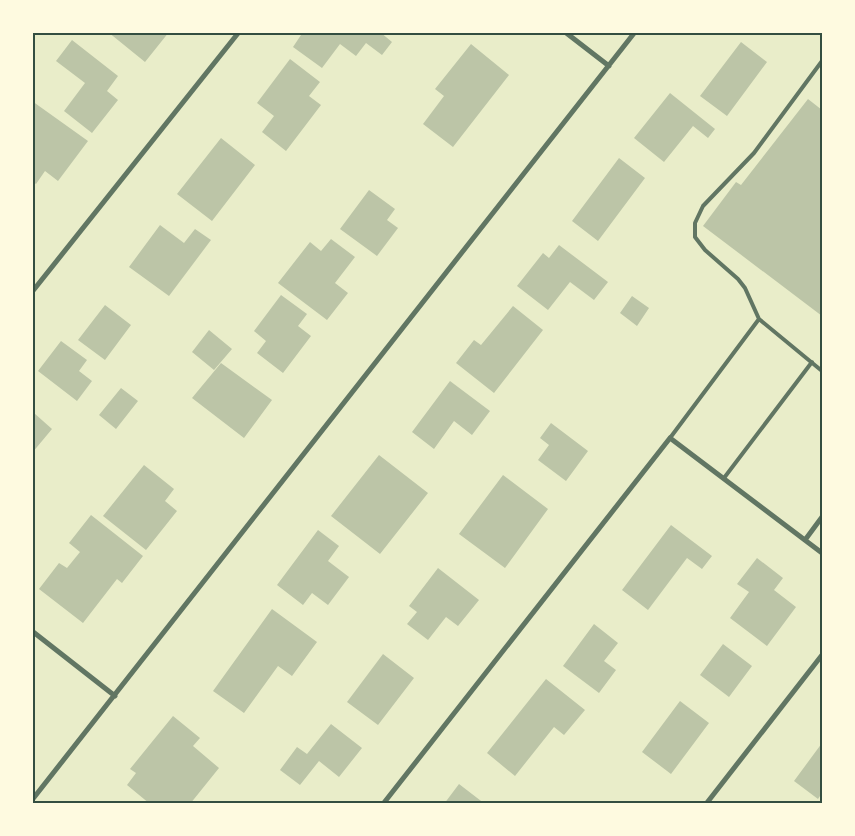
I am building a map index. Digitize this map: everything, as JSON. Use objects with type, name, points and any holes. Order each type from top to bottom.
[{"type":"street","points":[[32,292],[239,32]]},
{"type":"street","points":[[566,32],[609,66]]},
{"type":"street","points":[[32,800],[635,32]]},
{"type":"street","points":[[383,804],[670,438],[822,553]]},
{"type":"street","points":[[805,540],[822,518]]},
{"type":"street","points":[[32,631],[114,696]]},
{"type":"street","points":[[706,804],[822,655]]},
{"type":"lane","points":[[822,62],[754,153],[703,206],[695,223],[695,237],[705,250],[738,279],[745,288],[760,319],[822,370]]},
{"type":"lane","points":[[670,438],[760,319]]},
{"type":"lane","points":[[724,478],[812,362]]},
{"type":"building","points":[[108,32],[169,32],[145,62]]},
{"type":"building","points":[[303,32],[380,32],[392,42],[382,55],[366,43],[356,56],[340,44],[322,68],[293,47]]},
{"type":"building","points":[[72,40],[118,76],[107,91],[118,100],[92,133],[64,111],[85,83],[56,61]]},
{"type":"building","points":[[741,42],[767,62],[727,116],[700,96]]},
{"type":"building","points":[[471,44],[509,75],[453,147],[423,124],[444,96],[435,89]]},
{"type":"building","points":[[290,59],[320,82],[309,96],[321,105],[286,151],[262,132],[274,116],[257,103]]},
{"type":"building","points":[[670,93],[715,129],[708,138],[693,126],[664,162],[634,138]]},
{"type":"building","points":[[808,99],[822,110],[822,316],[703,226],[736,182],[741,185]]},
{"type":"building","points":[[32,101],[88,141],[58,181],[45,171],[36,184],[32,181]]},
{"type":"building","points":[[221,138],[255,165],[212,221],[177,194]]},
{"type":"building","points":[[619,158],[645,178],[598,241],[572,221]]},
{"type":"building","points":[[369,190],[395,209],[387,220],[398,228],[377,256],[340,229]]},
{"type":"building","points":[[160,225],[184,243],[195,229],[211,240],[169,296],[129,267]]},
{"type":"building","points":[[331,239],[355,257],[335,283],[348,293],[327,320],[278,283],[310,242],[321,251]]},
{"type":"building","points":[[559,245],[608,282],[594,300],[570,282],[548,310],[517,286],[543,253],[549,258]]},
{"type":"building","points":[[281,295],[307,314],[298,326],[311,336],[283,373],[257,353],[266,341],[254,331]]},
{"type":"building","points":[[632,296],[649,308],[637,326],[620,313]]},
{"type":"building","points":[[105,305],[131,325],[105,360],[78,340]]},
{"type":"building","points":[[513,306],[543,330],[494,393],[456,363],[474,340],[481,345]]},
{"type":"building","points":[[209,330],[232,349],[214,370],[192,352]]},
{"type":"building","points":[[61,341],[87,360],[79,371],[92,381],[77,401],[38,371]]},
{"type":"building","points":[[221,363],[272,400],[244,438],[192,398]]},
{"type":"building","points":[[450,381],[490,411],[472,435],[454,421],[434,449],[412,432]]},
{"type":"building","points":[[121,388],[138,401],[116,429],[99,415]]},
{"type":"building","points":[[34,413],[52,429],[32,453],[32,415]]},
{"type":"building","points":[[551,423],[588,451],[566,481],[538,460],[549,445],[540,438]]},
{"type":"building","points":[[379,455],[428,493],[380,554],[331,516]]},
{"type":"building","points":[[144,465],[174,489],[165,501],[177,511],[146,550],[103,516]]},
{"type":"building","points":[[503,475],[548,509],[505,568],[459,534]]},
{"type":"building","points":[[91,515],[143,556],[122,583],[117,579],[83,623],[39,589],[59,563],[67,568],[80,552],[69,543]]},
{"type":"building","points":[[671,525],[712,556],[702,569],[687,558],[648,610],[622,590]]},
{"type":"building","points":[[318,530],[339,546],[328,561],[349,577],[328,605],[312,593],[303,605],[277,585]]},
{"type":"building","points":[[757,558],[783,578],[774,590],[796,607],[767,646],[730,618],[749,592],[737,584]]},
{"type":"building","points":[[438,568],[479,600],[458,626],[446,617],[428,640],[407,624],[417,612],[409,606]]},
{"type":"building","points":[[272,609],[317,642],[292,676],[278,666],[244,713],[213,691]]},
{"type":"building","points":[[594,624],[618,643],[604,661],[616,670],[599,693],[563,666]]},
{"type":"building","points":[[723,644],[752,666],[729,697],[700,675]]},
{"type":"building","points":[[383,654],[414,678],[378,725],[347,702]]},
{"type":"building","points":[[546,679],[585,710],[564,735],[554,727],[515,776],[487,753]]},
{"type":"building","points":[[680,701],[709,723],[671,774],[642,752]]},
{"type":"building","points":[[173,716],[200,738],[193,746],[219,768],[190,804],[150,804],[127,785],[136,773],[130,769]]},
{"type":"building","points":[[331,724],[362,748],[339,777],[319,761],[300,785],[280,770],[297,747],[307,754]]},
{"type":"building","points":[[822,743],[822,793],[818,799],[794,781]]},
{"type":"building","points":[[459,784],[485,804],[444,804]]}]
